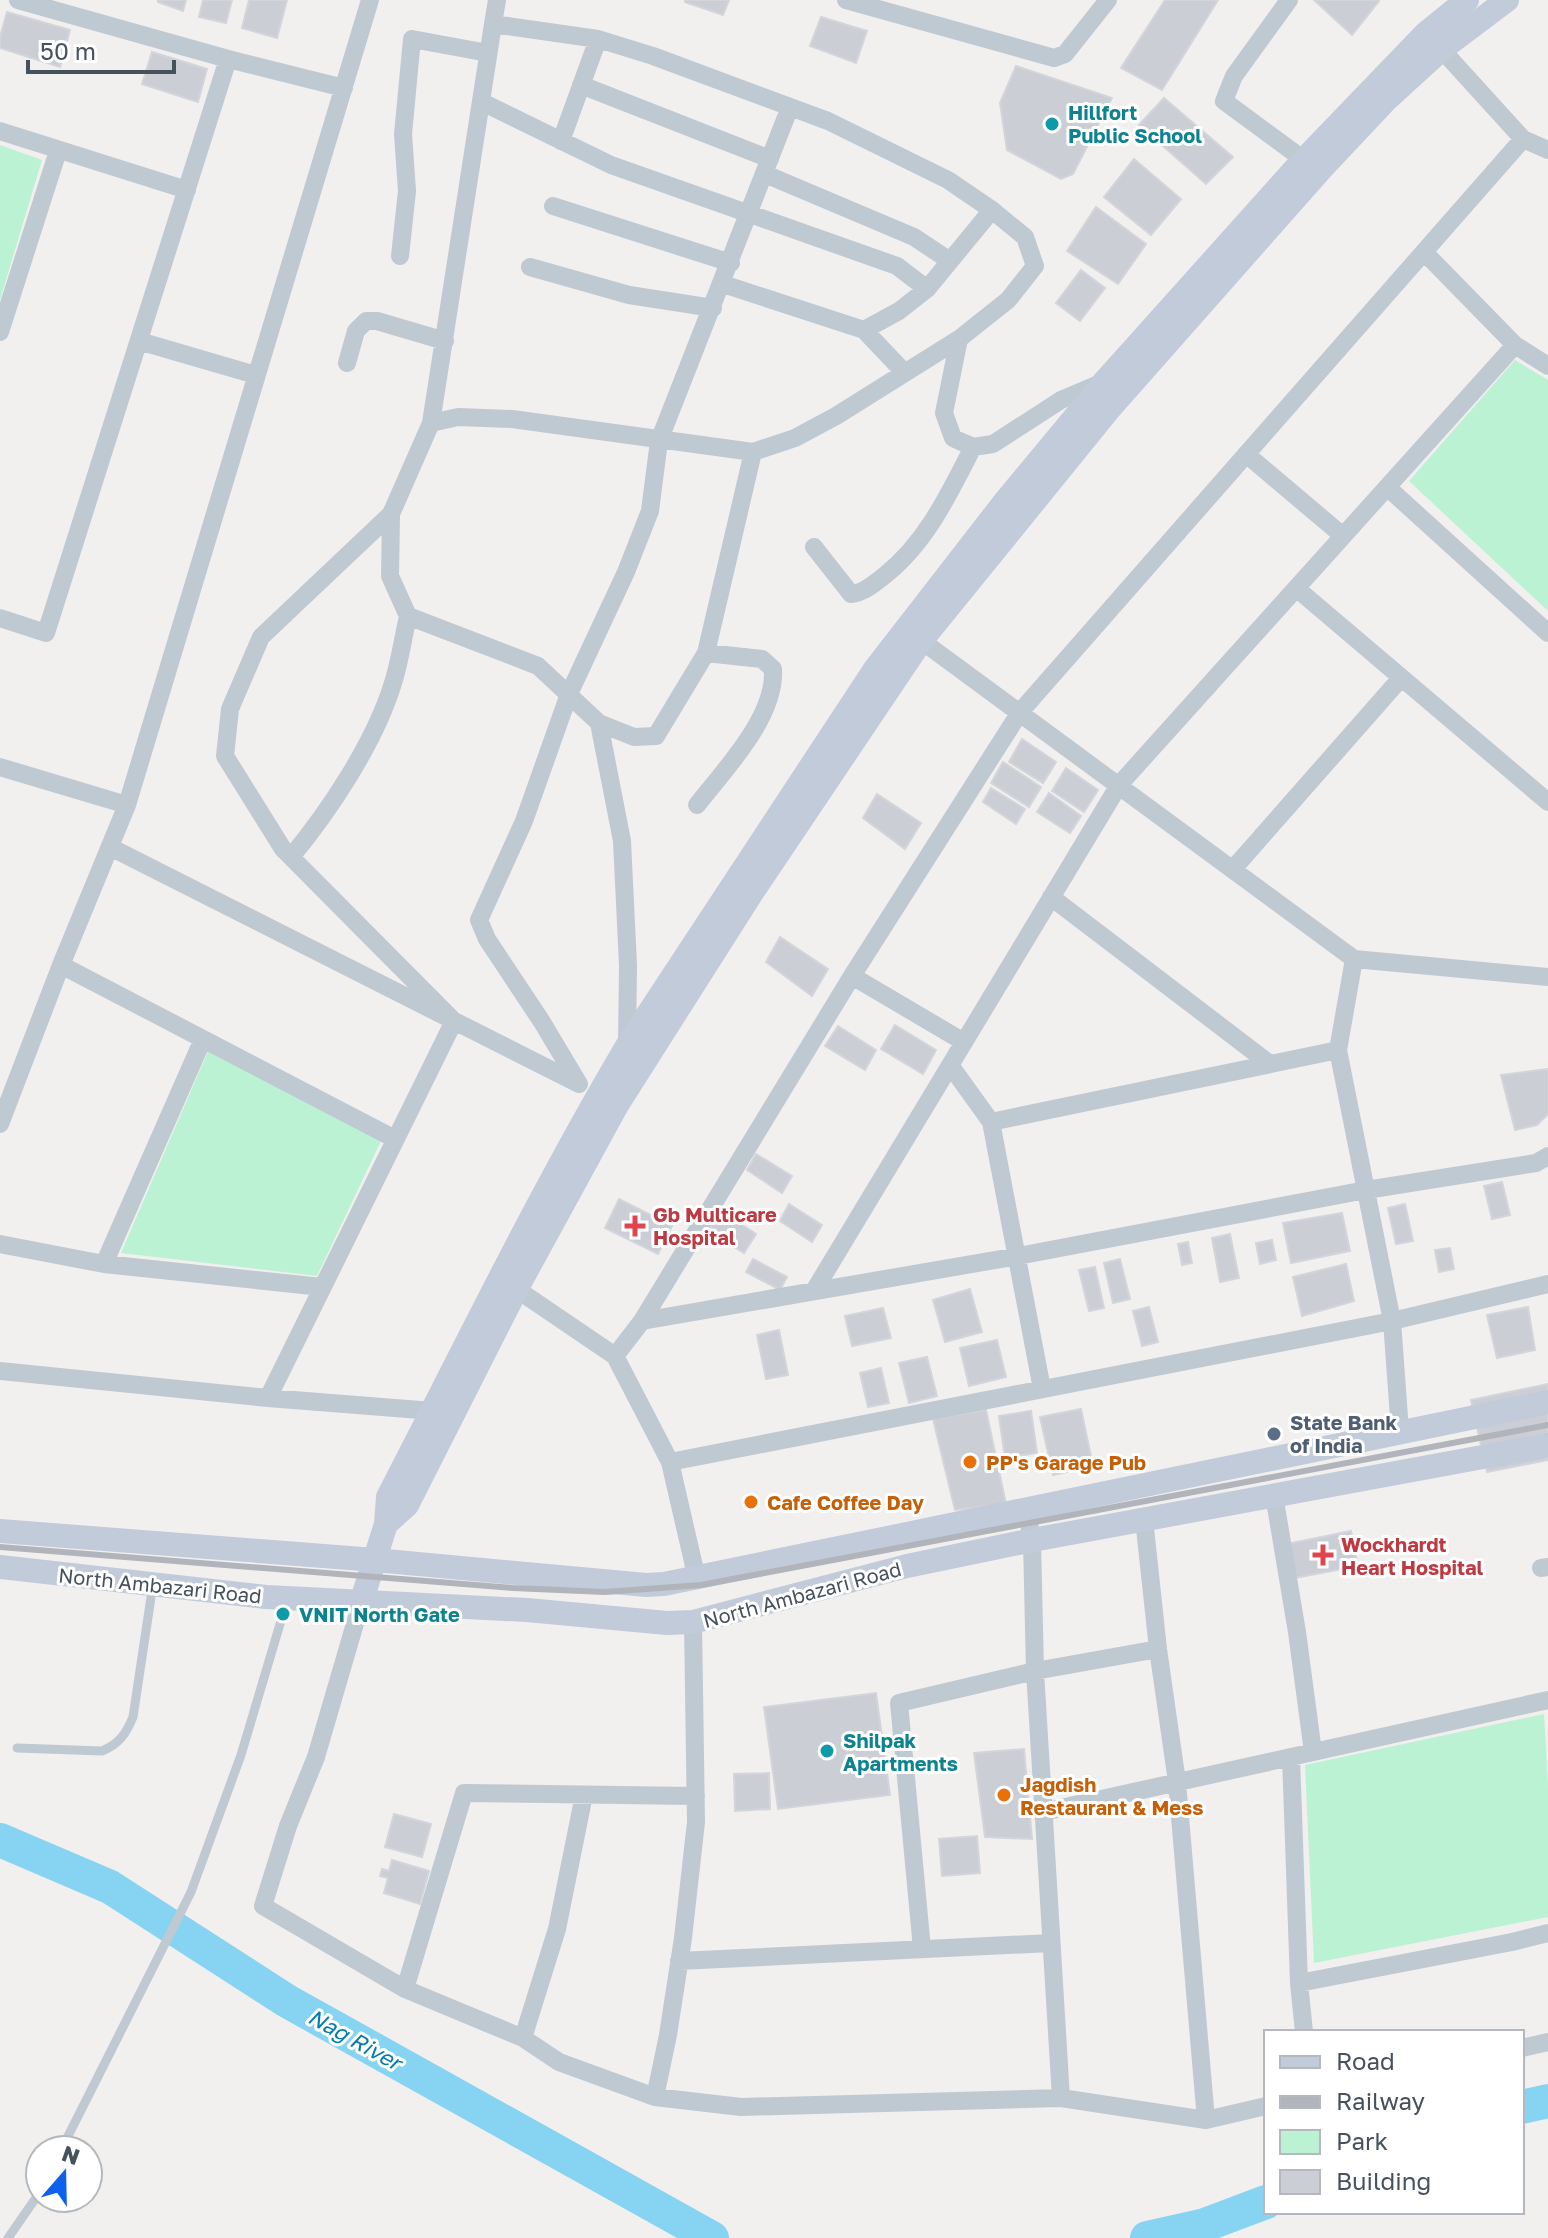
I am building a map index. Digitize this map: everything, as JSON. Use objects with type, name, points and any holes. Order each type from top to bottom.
[{"type":"street","points":[[18,0],[344,88]]},
{"type":"street","points":[[0,1124],[127,805],[370,0]]},
{"type":"street","points":[[291,857],[322,820],[374,729],[393,684],[408,616],[390,576],[391,514],[431,423],[497,0]]},
{"type":"street","points":[[846,0],[1054,58],[1065,54],[1108,0]]},
{"type":"street","points":[[1289,0],[1234,76],[1224,101],[1304,160]]},
{"type":"street","points":[[386,1524],[407,1505],[598,1094],[875,669],[913,634],[1284,210],[1385,101],[1467,0]]},
{"type":"street","points":[[598,1094],[751,894],[913,634],[1105,381],[1304,160],[1434,41],[1507,0]]},
{"type":"street","points":[[431,423],[458,417],[512,419],[753,452],[795,438],[836,416],[959,339],[1008,300],[1035,266],[1025,237],[992,210],[948,180],[828,121],[653,56],[598,39],[493,24]]},
{"type":"street","points":[[400,256],[407,191],[403,134],[412,39],[488,53]]},
{"type":"street","points":[[561,141],[598,39]]},
{"type":"street","points":[[1434,41],[1523,139],[1548,150]]},
{"type":"street","points":[[0,618],[46,633],[228,59]]},
{"type":"street","points":[[581,85],[768,166],[914,237],[950,261]]},
{"type":"street","points":[[482,102],[611,165],[889,263],[927,289]]},
{"type":"street","points":[[598,1094],[542,1022],[487,939],[479,920],[524,821],[569,694],[626,572],[650,511],[659,441],[790,107]]},
{"type":"street","points":[[0,131],[187,190]]},
{"type":"street","points":[[615,1356],[642,1321],[852,976],[1020,712],[1523,139]]},
{"type":"street","points":[[0,332],[58,151]]},
{"type":"street","points":[[553,206],[731,263]]},
{"type":"street","points":[[864,330],[899,311],[927,289],[992,210]]},
{"type":"street","points":[[1424,252],[1515,345],[1548,366]]},
{"type":"street","points":[[530,267],[629,295],[713,308]]},
{"type":"street","points":[[723,284],[864,330],[904,372]]},
{"type":"street","points":[[347,363],[356,331],[366,321],[377,321],[445,341]]},
{"type":"street","points":[[959,339],[944,413],[953,438],[973,447],[993,444],[1061,400],[1105,381]]},
{"type":"street","points":[[139,341],[256,375]]},
{"type":"street","points":[[814,1291],[1119,785],[1515,345]]},
{"type":"street","points":[[814,547],[846,590],[857,593],[871,586],[905,559],[921,539],[973,447]]},
{"type":"street","points":[[408,616],[538,666],[599,723],[634,737],[656,736],[706,653],[753,452]]},
{"type":"street","points":[[1246,454],[1343,536]]},
{"type":"street","points":[[1387,487],[1548,633]]},
{"type":"street","points":[[391,514],[261,637],[230,709],[225,756],[283,849],[454,1021]]},
{"type":"street","points":[[1296,588],[1548,802]]},
{"type":"street","points":[[913,634],[1354,959],[1548,977]]},
{"type":"street","points":[[697,805],[755,730],[773,679],[773,669],[762,659],[706,653]]},
{"type":"street","points":[[1233,869],[1401,678]]},
{"type":"street","points":[[599,723],[622,841],[628,965],[627,1046]]},
{"type":"street","points":[[0,767],[127,805]]},
{"type":"street","points":[[110,847],[598,1094]]},
{"type":"street","points":[[1051,897],[1270,1064]]},
{"type":"street","points":[[1354,959],[1338,1050],[1392,1321],[1400,1431]]},
{"type":"street","points":[[61,965],[395,1139]]},
{"type":"street","points":[[852,976],[964,1042]]},
{"type":"street","points":[[268,1398],[454,1021]]},
{"type":"street","points":[[104,1264],[203,1039]]},
{"type":"street","points":[[991,1122],[1338,1050]]},
{"type":"street","points":[[950,1065],[991,1122],[1042,1389]]},
{"type":"street","points":[[642,1321],[1018,1256],[1366,1190],[1536,1163],[1548,1156]]},
{"type":"street","points":[[0,1244],[104,1264],[322,1287]]},
{"type":"street","points":[[508,1284],[615,1356],[670,1462],[697,1579]]},
{"type":"street","points":[[508,1284],[433,1411],[388,1497],[386,1524],[316,1757],[288,1826],[263,1906],[405,1989],[523,2038],[559,2062],[655,2097],[741,2107],[1061,2098],[1206,2120],[1264,2106]]},
{"type":"street","points":[[670,1462],[1392,1321],[1548,1284]]},
{"type":"street","points":[[0,1371],[433,1411]]},
{"type":"street","name":"North Ambazari Road","points":[[0,1531],[646,1585],[697,1579],[1548,1402]]},
{"type":"street","name":"North Ambazari Road","points":[[0,1567],[153,1584],[286,1606],[361,1603],[527,1610],[667,1623],[693,1622],[907,1566],[1548,1445]]},
{"type":"street","points":[[1274,1495],[1313,1752]]},
{"type":"street","points":[[1027,1510],[1032,1541],[1035,1671],[1061,2098]]},
{"type":"street","points":[[1144,1519],[1177,1782],[1206,2120]]},
{"type":"street","points":[[655,2097],[668,2035],[696,1822],[693,1622]]},
{"type":"street","points":[[922,1949],[899,1703],[1035,1671],[1158,1649]]},
{"type":"street","points":[[1043,1812],[1548,1700]]},
{"type":"street","points":[[1291,1757],[1299,1983],[1304,2030]]},
{"type":"street","points":[[405,1989],[464,1793],[696,1796]]},
{"type":"street","points":[[523,2038],[557,1929],[584,1795]]},
{"type":"street","points":[[1299,1983],[1548,1933]]},
{"type":"street","points":[[679,1961],[1051,1943]]},
{"type":"street","points":[[1524,2048],[1548,2042]]},
{"type":"lane","points":[[17,1748],[102,1751],[115,1746],[127,1733],[133,1717],[153,1584]]},
{"type":"lane","points":[[69,2134],[191,1892],[241,1755],[286,1606]]},
{"type":"lane","points":[[8,2238],[25,2214]]},
{"type":"green space","points":[[0,145],[42,160],[0,300]]},
{"type":"green space","points":[[1515,360],[1548,380],[1548,611],[1409,481]]},
{"type":"green space","points":[[209,1049],[381,1141],[317,1276],[121,1253]]},
{"type":"green space","points":[[1544,1714],[1548,1786],[1548,1917],[1314,1963],[1305,1765]]},
{"type":"building","points":[[158,0],[186,0],[183,11]]},
{"type":"building","points":[[203,0],[232,0],[226,23],[199,17]]},
{"type":"building","points":[[249,0],[287,0],[277,38],[242,28]]},
{"type":"building","points":[[685,0],[729,0],[723,15]]},
{"type":"building","points":[[1165,0],[1218,0],[1162,90],[1121,68]]},
{"type":"building","points":[[1314,0],[1378,0],[1379,1],[1352,35]]},
{"type":"building","points":[[7,12],[70,30],[60,67],[0,48]]},
{"type":"building","points":[[821,17],[867,31],[856,63],[810,46]]},
{"type":"building","points":[[152,52],[207,69],[198,102],[142,84]]},
{"type":"building","name":"Hillfort Public School","points":[[1016,66],[1112,98],[1073,174],[1061,179],[1007,150],[1000,103]]},
{"type":"building","points":[[1164,98],[1233,157],[1206,184],[1139,125]]},
{"type":"building","points":[[1134,159],[1181,199],[1151,235],[1104,197]]},
{"type":"building","points":[[1096,207],[1146,244],[1118,284],[1067,251]]},
{"type":"building","points":[[1081,270],[1105,288],[1080,321],[1056,303]]},
{"type":"building","points":[[1022,739],[1056,762],[1043,783],[1009,762]]},
{"type":"building","points":[[1003,762],[1041,787],[1029,807],[991,783]]},
{"type":"building","points":[[1066,768],[1098,790],[1084,812],[1052,791]]},
{"type":"building","points":[[991,788],[1025,809],[1016,824],[983,802]]},
{"type":"building","points":[[1049,793],[1081,816],[1070,833],[1037,812]]},
{"type":"building","points":[[877,794],[921,823],[905,849],[863,818]]},
{"type":"building","points":[[780,937],[828,969],[812,996],[766,962]]},
{"type":"building","points":[[895,1025],[936,1050],[923,1074],[881,1049]]},
{"type":"building","points":[[838,1026],[876,1050],[865,1070],[825,1046]]},
{"type":"building","points":[[1548,1069],[1548,1114],[1537,1125],[1515,1130],[1501,1075]]},
{"type":"building","points":[[756,1154],[792,1176],[782,1193],[747,1170]]},
{"type":"building","points":[[1502,1182],[1510,1215],[1492,1219],[1484,1186]]},
{"type":"building","points":[[619,1199],[672,1226],[658,1254],[605,1228]]},
{"type":"building","points":[[789,1204],[822,1225],[812,1242],[780,1221]]},
{"type":"building","points":[[1405,1204],[1413,1241],[1396,1244],[1388,1208]]},
{"type":"building","points":[[721,1211],[756,1234],[744,1253],[708,1230]]},
{"type":"building","points":[[1342,1213],[1350,1251],[1291,1263],[1283,1223]]},
{"type":"building","points":[[1230,1234],[1239,1278],[1220,1282],[1212,1238]]},
{"type":"building","points":[[1272,1240],[1276,1260],[1260,1264],[1256,1243]]},
{"type":"building","points":[[1188,1242],[1192,1263],[1182,1265],[1178,1244]]},
{"type":"building","points":[[1450,1248],[1454,1269],[1439,1272],[1435,1250]]},
{"type":"building","points":[[753,1259],[787,1277],[780,1290],[746,1272]]},
{"type":"building","points":[[1120,1259],[1130,1299],[1113,1303],[1104,1263]]},
{"type":"building","points":[[1346,1264],[1354,1301],[1302,1316],[1293,1277]]},
{"type":"building","points":[[1095,1267],[1104,1308],[1089,1311],[1079,1270]]},
{"type":"building","points":[[970,1289],[982,1332],[945,1342],[933,1300]]},
{"type":"building","points":[[1149,1307],[1158,1342],[1142,1346],[1133,1311]]},
{"type":"building","points":[[1528,1307],[1535,1350],[1497,1358],[1487,1315]]},
{"type":"building","points":[[883,1308],[891,1338],[852,1346],[845,1316]]},
{"type":"building","points":[[779,1330],[788,1375],[766,1379],[757,1335]]},
{"type":"building","points":[[997,1340],[1006,1377],[969,1386],[960,1348]]},
{"type":"building","points":[[927,1357],[937,1396],[909,1403],[899,1363]]},
{"type":"building","points":[[881,1368],[889,1403],[868,1407],[860,1373]]},
{"type":"building","points":[[1548,1384],[1548,1460],[1487,1472],[1471,1400]]},
{"type":"building","points":[[1081,1409],[1093,1466],[1053,1475],[1040,1417]]},
{"type":"building","name":"PP's Garage Pub","points":[[986,1410],[1006,1504],[955,1510],[933,1419]]},
{"type":"building","points":[[1031,1411],[1037,1453],[1005,1458],[999,1416]]},
{"type":"building","name":"Wockhardt Heart Hospital","points":[[1351,1531],[1358,1566],[1294,1578],[1287,1544]]},
{"type":"building","name":"Shilpak Apartments","points":[[876,1693],[890,1795],[778,1809],[764,1707]]},
{"type":"building","name":"Jagdish Restaurant & Mess","points":[[1024,1749],[1032,1839],[985,1837],[974,1753]]},
{"type":"building","points":[[769,1773],[770,1809],[735,1811],[734,1774]]},
{"type":"building","points":[[394,1814],[431,1824],[422,1857],[385,1847]]},
{"type":"building","points":[[977,1836],[980,1873],[942,1876],[939,1839]]},
{"type":"building","points":[[392,1860],[429,1871],[420,1904],[384,1893],[388,1878],[380,1876],[382,1869],[389,1871]]},
{"type":"waterway","name":"Nag River","points":[[0,1840],[110,1887],[287,2001],[712,2238]]},
{"type":"waterway","name":"Nag River","points":[[1524,2107],[1548,2101]]},
{"type":"waterway","name":"Nag River","points":[[1147,2238],[1205,2225],[1264,2203]]},
{"type":"railway","points":[[0,1547],[513,1588],[605,1592],[701,1585],[1548,1425]]},
{"type":"place","name":"Hillfort Public School","points":[[1052,124]]},
{"type":"place","name":"Gb Multicare Hospital","points":[[635,1226]]},
{"type":"place","name":"State Bank of India","points":[[1274,1434]]},
{"type":"place","name":"PP's Garage Pub","points":[[970,1462]]},
{"type":"place","name":"Cafe Coffee Day","points":[[751,1502]]},
{"type":"place","name":"Wockhardt Heart Hospital","points":[[1323,1555]]},
{"type":"place","name":"VNIT North Gate","points":[[283,1614]]},
{"type":"place","name":"Shilpak Apartments","points":[[827,1751]]},
{"type":"place","name":"Jagdish Restaurant & Mess","points":[[1004,1795]]}]
